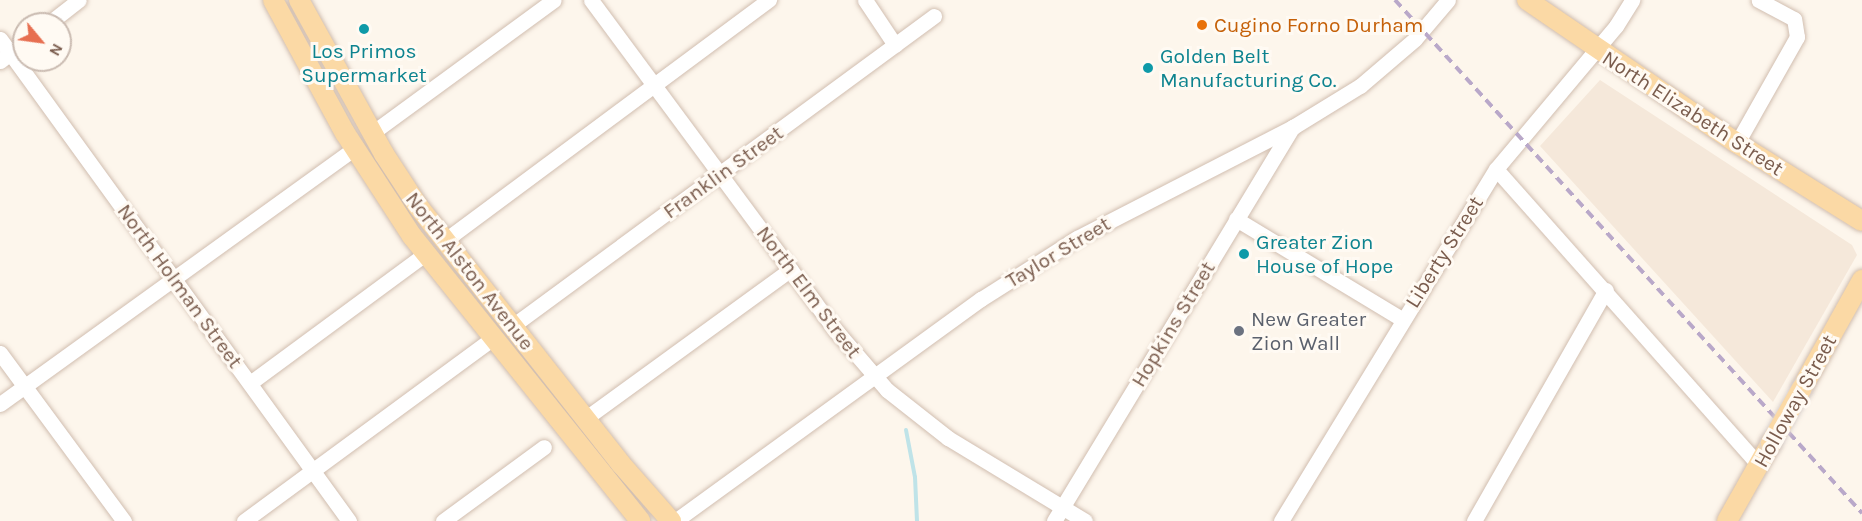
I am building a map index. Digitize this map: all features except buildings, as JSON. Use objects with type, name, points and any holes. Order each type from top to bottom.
[{"type":"main road","name":"North Alston Avenue","points":[[273,0],[355,148],[425,254],[640,521]]},
{"type":"main road","name":"North Alston Avenue","points":[[299,0],[372,133],[444,241],[511,327],[673,521]]},
{"type":"main road","name":"North Elizabeth Street","points":[[1527,0],[1596,50],[1737,143],[1862,221]]},
{"type":"main road","name":"Holloway Street","points":[[1727,521],[1862,280]]},
{"type":"street","points":[[64,12],[79,0]]},
{"type":"street","points":[[372,133],[554,0]]},
{"type":"street","name":"North Elm Street","points":[[591,0],[720,175],[874,376],[905,407],[948,438],[1085,521]]},
{"type":"street","points":[[444,241],[769,0]]},
{"type":"street","points":[[865,0],[896,45]]},
{"type":"street","name":"Taylor Street","points":[[673,521],[981,299],[1091,229],[1293,127],[1360,86],[1400,54],[1448,0]]},
{"type":"street","name":"Liberty Street","points":[[1281,521],[1402,319],[1496,170],[1596,50],[1632,0]]},
{"type":"street","points":[[1737,143],[1797,37],[1794,19],[1759,0]]},
{"type":"street","name":"Franklin Street","points":[[511,327],[934,16]]},
{"type":"street","name":"North Holman Street","points":[[0,39],[5,57],[175,278],[349,521]]},
{"type":"street","name":"Hopkins Street","points":[[1054,521],[1293,127]]},
{"type":"street","points":[[0,404],[355,148]]},
{"type":"street","points":[[1496,170],[1606,290],[1759,465]]},
{"type":"street","points":[[1236,219],[1402,319]]},
{"type":"street","points":[[250,383],[425,254]]},
{"type":"street","points":[[586,418],[791,269]]},
{"type":"street","points":[[1474,521],[1606,290]]},
{"type":"street","points":[[244,521],[492,339]]},
{"type":"street","points":[[0,353],[117,518]]},
{"type":"street","points":[[443,521],[544,447]]},
{"type":"shaded area","points":[[1600,80],[1852,245],[1857,255],[1773,402],[1540,146]]},
{"type":"waterway","points":[[906,430],[915,477],[917,521]]},
{"type":"railway","points":[[1395,0],[1862,513]]},
{"type":"place","name":"Cugino Forno Durham","points":[[1202,25]]},
{"type":"place","name":"Los Primos Supermarket","points":[[364,29]]},
{"type":"place","name":"Golden Belt Manufacturing Co.","points":[[1148,68]]},
{"type":"place","name":"Greater Zion House of Hope","points":[[1244,254]]},
{"type":"place","name":"New Greater Zion Wall","points":[[1239,331]]}]
